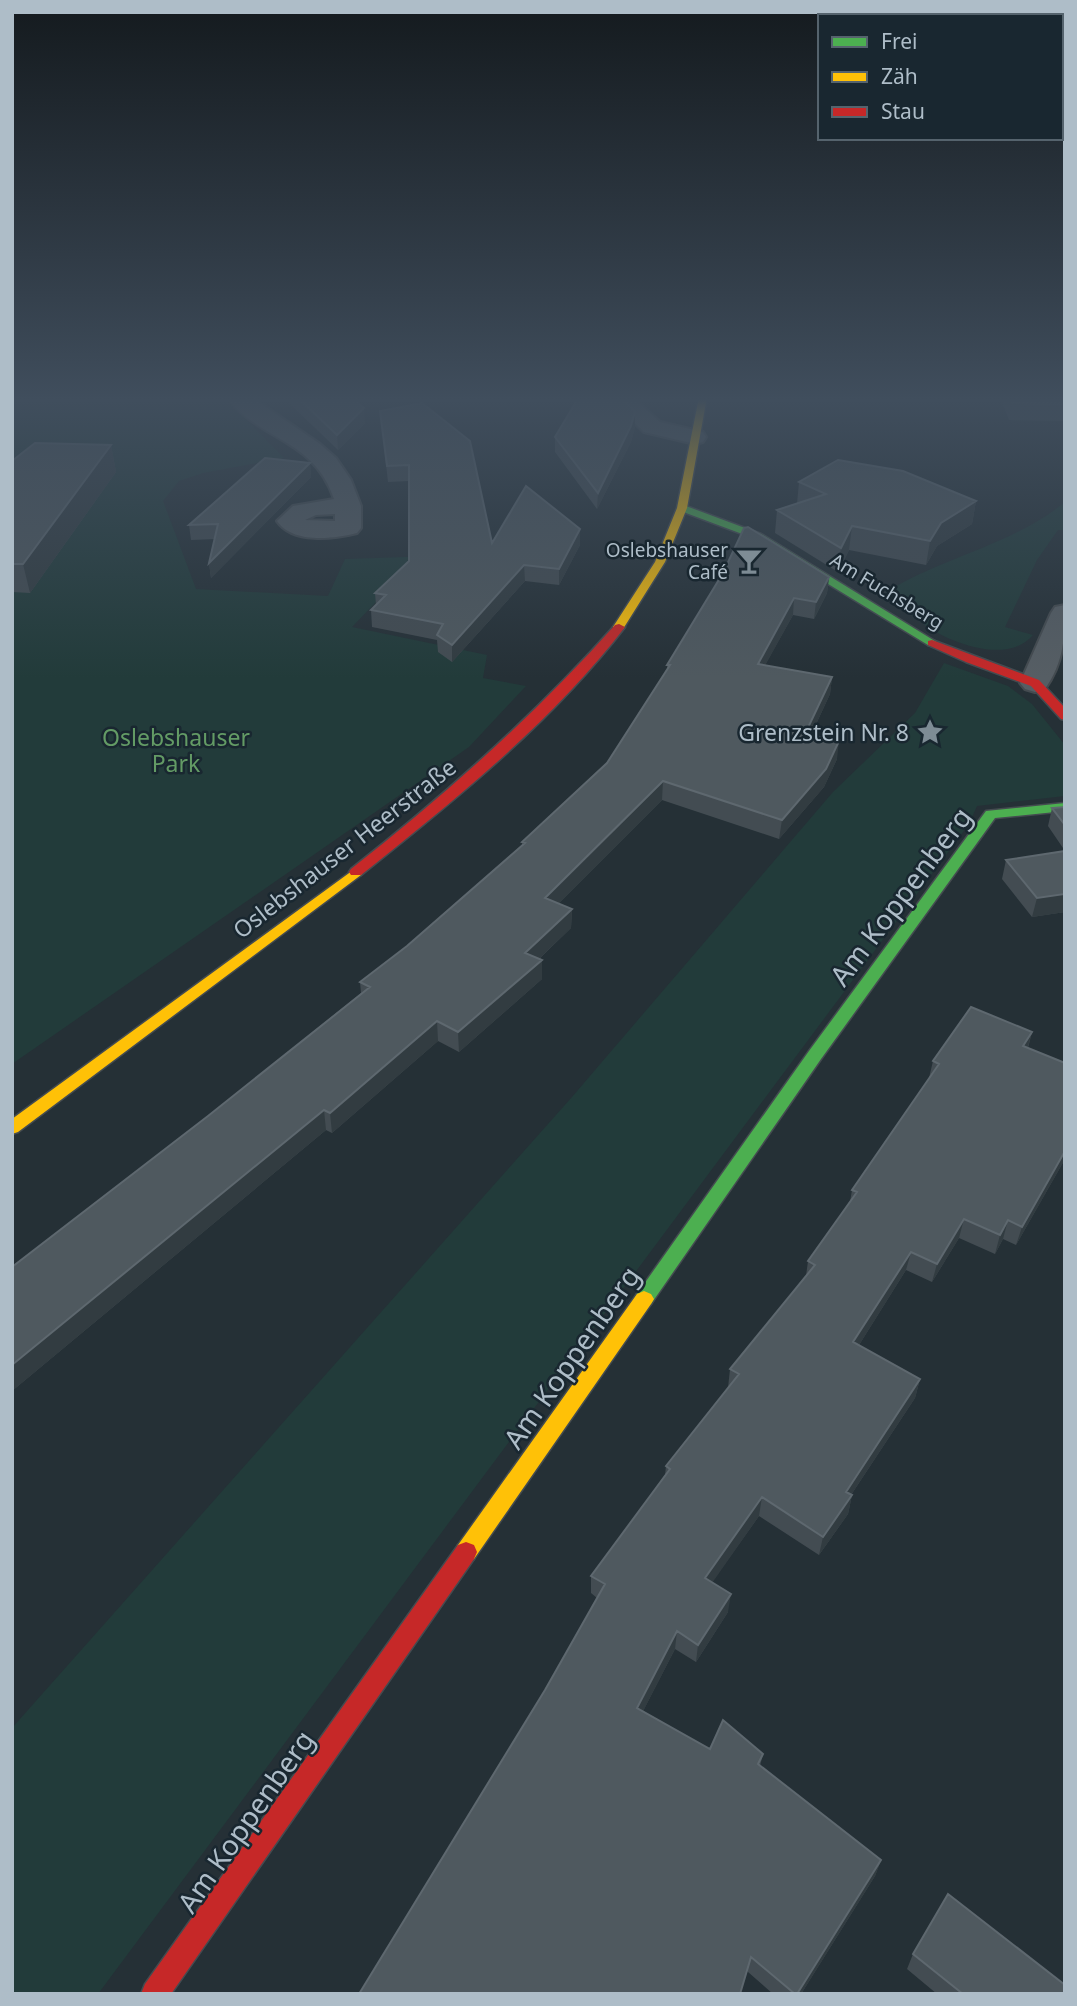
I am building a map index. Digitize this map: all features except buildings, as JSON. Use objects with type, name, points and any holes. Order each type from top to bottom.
[{"type":"street","points":[[345,491],[349,506]]},
{"type":"street","name":"Oslebshauser Heerstraße","points":[[12,1128],[254,950],[438,808],[574,680],[624,621],[660,562],[682,508],[685,491]]},
{"type":"street","name":"Am Fuchsberg","points":[[682,508],[757,537],[922,638],[970,660],[1035,683],[1065,716]]},
{"type":"street","points":[[1035,683],[1065,613]]},
{"type":"street","name":"Am Koppenberg","points":[[155,1994],[815,1055],[991,814],[1065,807]]},
{"type":"green space","name":"Oslebshauser Park","points":[[12,491],[171,491],[163,501],[196,589],[328,596],[345,559],[466,555],[398,579],[352,627],[487,655],[483,678],[526,686],[469,747],[12,1064]]},
{"type":"green space","points":[[1065,502],[1065,530],[1058,530],[1037,560],[1005,627],[1033,635],[1022,644],[993,650],[960,643],[919,621],[886,592],[931,569],[1024,529]]},
{"type":"green space","points":[[944,663],[1008,686],[1032,704],[1065,745],[1065,796],[977,806],[969,824],[98,1994],[12,1994],[12,1728],[572,1097],[833,792],[915,713]]},
{"type":"traffic: fast","points":[[682,508],[757,536],[932,643]]},
{"type":"traffic: fast","points":[[644,1299],[815,1055],[991,814],[1065,807]]},
{"type":"traffic: slow","points":[[619,627],[660,562],[682,508],[685,491]]},
{"type":"traffic: slow","points":[[12,1128],[356,872]]},
{"type":"traffic: slow","points":[[466,1552],[644,1299]]},
{"type":"traffic: jam","points":[[356,872],[494,756],[558,694],[619,627]]},
{"type":"traffic: jam","points":[[932,643],[1035,683],[1065,716]]},
{"type":"traffic: jam","points":[[155,1994],[466,1552]]},
{"type":"place","name":"Oslebshauser Café","points":[[749,561]]},
{"type":"place","name":"Grenzstein Nr. 8","points":[[930,732]]}]
